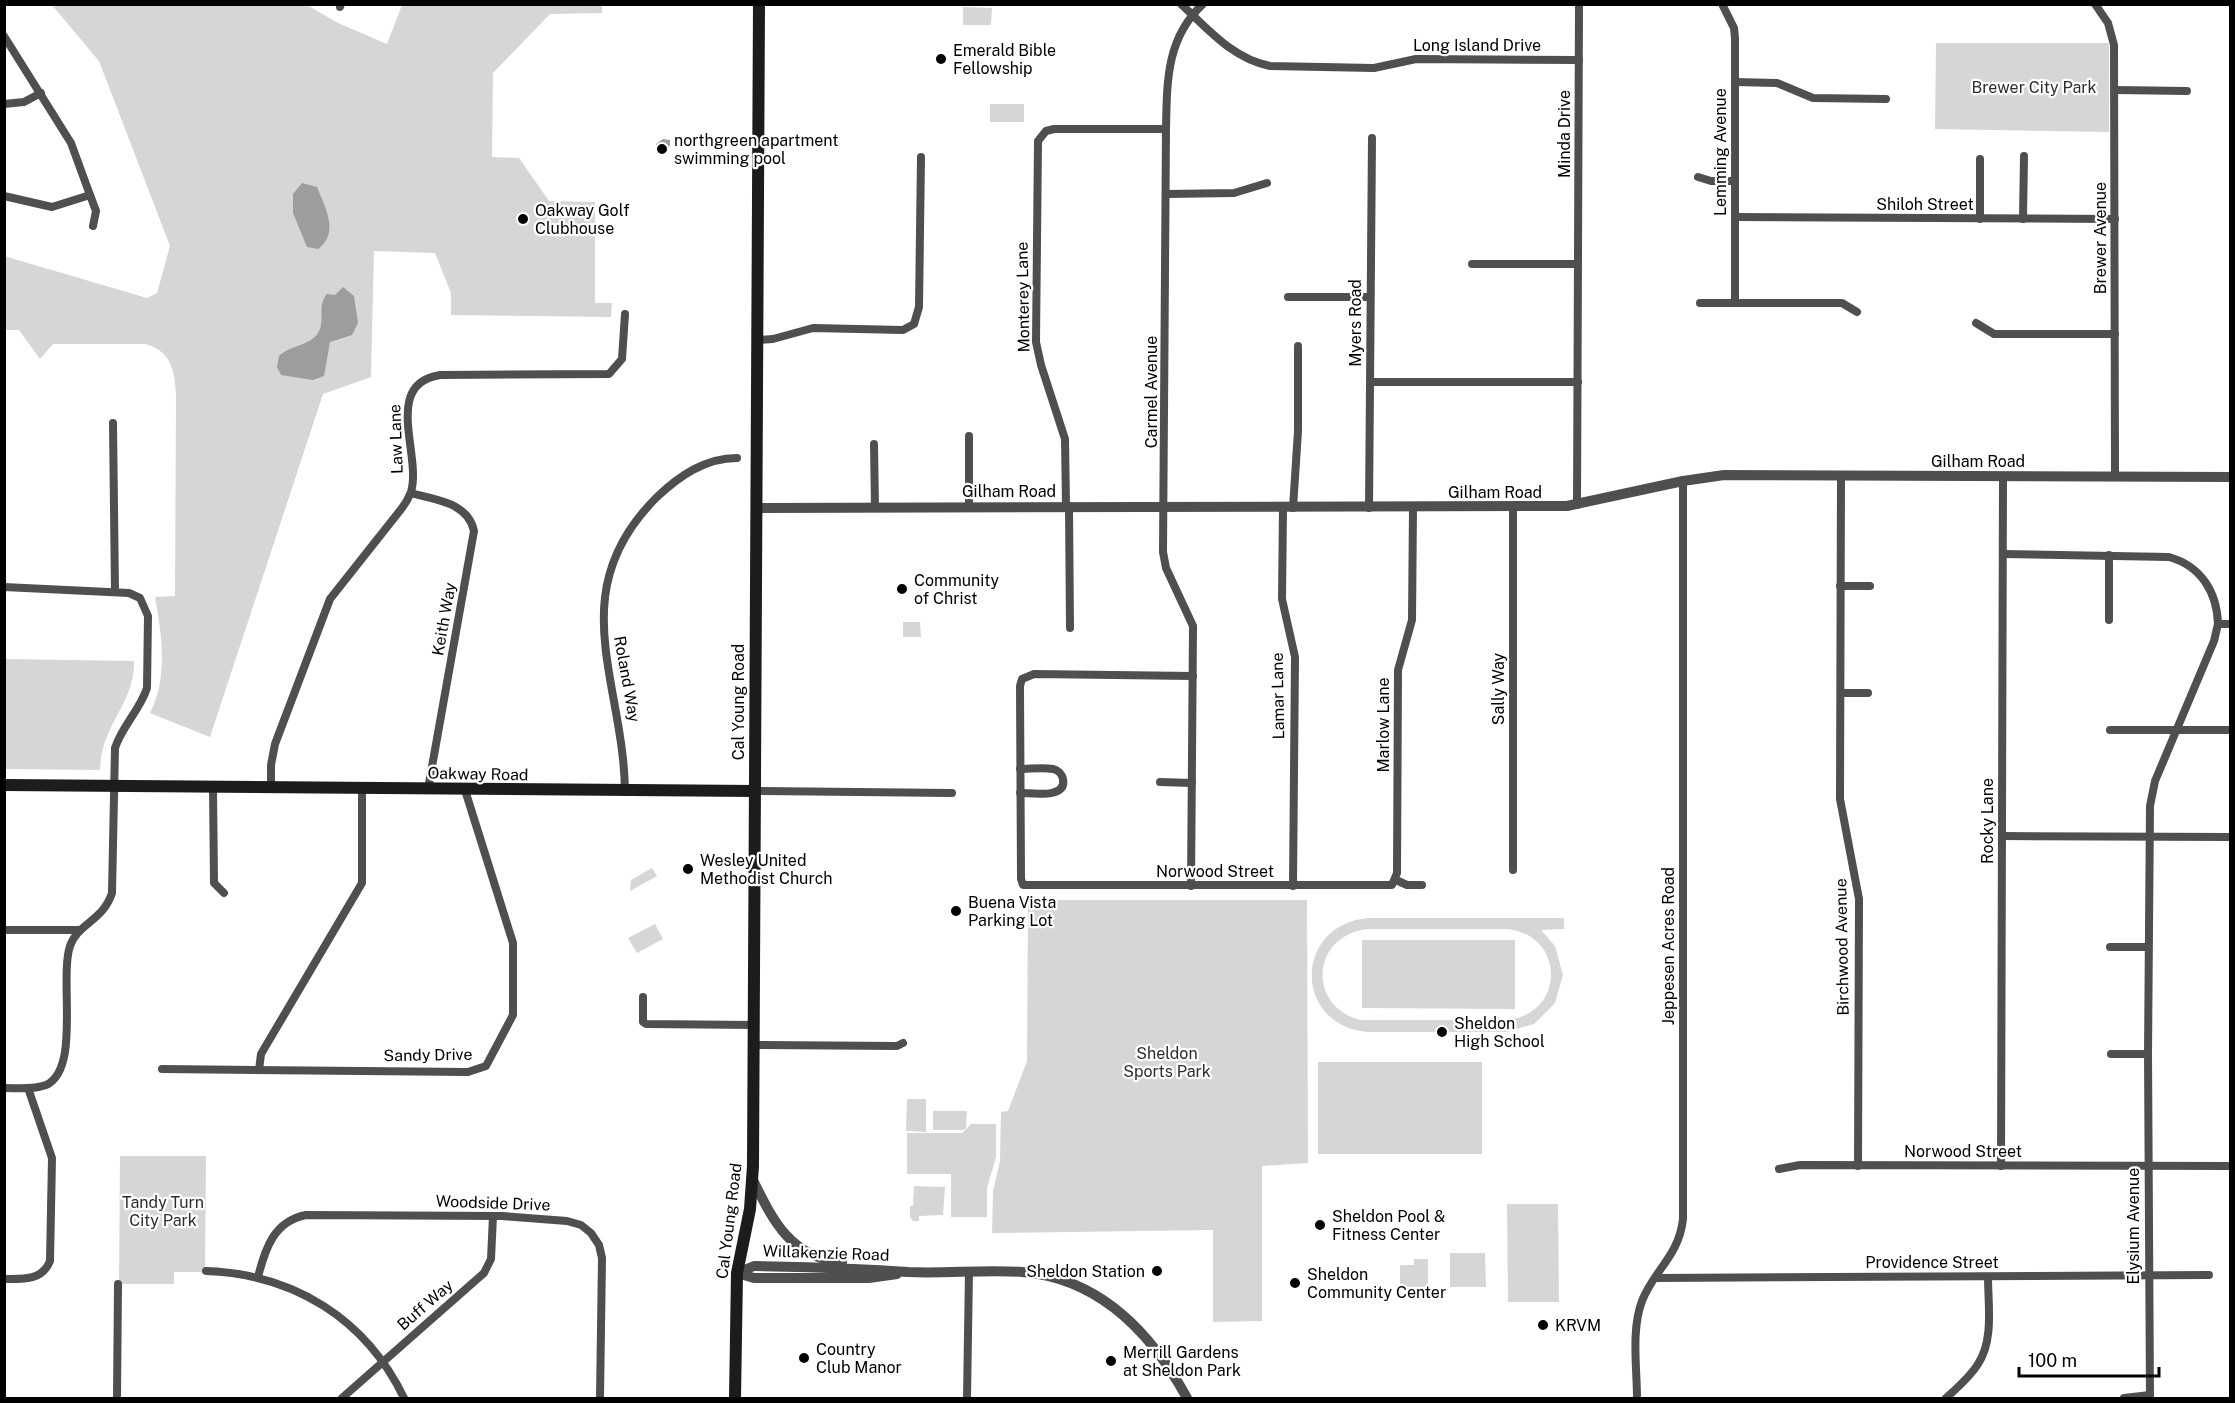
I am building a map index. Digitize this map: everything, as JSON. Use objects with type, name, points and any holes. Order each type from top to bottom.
[{"type":"main road","name":"Cal Young Road","points":[[735,1398],[737,1273],[753,1180],[759,4]]},
{"type":"main road","name":"Oakway Road","points":[[4,785],[625,792],[755,791]]},
{"type":"street","name":"Long Island Drive","points":[[1181,4],[1234,52],[1270,66],[1374,68],[1416,59],[1579,60]]},
{"type":"street","name":"Carmel Avenue","points":[[1191,886],[1193,623],[1164,557],[1166,129],[1170,60],[1176,40],[1203,4]]},
{"type":"street","name":"Minda Drive","points":[[1577,506],[1579,4]]},
{"type":"street","name":"Lemming Avenue","points":[[1722,4],[1735,33],[1735,303]]},
{"type":"street","name":"Brewer Avenue","points":[[2095,4],[2112,34],[2115,90],[2115,476]]},
{"type":"street","points":[[4,36],[74,148],[96,211],[93,226]]},
{"type":"street","points":[[1735,82],[1777,83],[1813,98],[1886,99]]},
{"type":"street","points":[[2115,90],[2187,91]]},
{"type":"street","points":[[4,104],[24,102],[41,93]]},
{"type":"street","name":"Monterey Lane","points":[[1070,628],[1065,439],[1041,365],[1036,335],[1037,146],[1042,134],[1054,129],[1166,129]]},
{"type":"street","name":"Myers Road","points":[[1369,507],[1372,138]]},
{"type":"street","points":[[2023,219],[2024,156]]},
{"type":"street","points":[[756,340],[773,339],[813,328],[903,330],[915,324],[920,307],[921,157]]},
{"type":"street","points":[[1980,159],[1980,219]]},
{"type":"street","points":[[1698,177],[1711,181],[1735,181]]},
{"type":"street","points":[[1167,194],[1234,194],[1267,183]]},
{"type":"street","points":[[4,196],[52,207],[90,195]]},
{"type":"street","name":"Shiloh Street","points":[[1735,217],[2115,219]]},
{"type":"street","points":[[1472,264],[1578,264]]},
{"type":"street","points":[[1288,297],[1371,297]]},
{"type":"street","points":[[1700,303],[1842,303],[1857,312]]},
{"type":"street","name":"Law Lane","points":[[270,787],[276,744],[330,599],[402,508],[411,493],[408,406],[410,395],[428,378],[440,375],[609,374],[622,359],[626,314]]},
{"type":"street","points":[[1976,323],[1994,334],[2115,334]]},
{"type":"street","name":"Lamar Lane","points":[[1293,886],[1295,657],[1282,600],[1288,508],[1298,431],[1298,346]]},
{"type":"street","points":[[1370,382],[1578,382]]},
{"type":"street","points":[[114,423],[115,592]]},
{"type":"street","points":[[969,436],[969,506]]},
{"type":"street","points":[[874,444],[875,508]]},
{"type":"street","name":"Roland Way","points":[[625,792],[623,744],[603,640],[604,605],[612,568],[629,531],[662,492],[704,464],[737,458]]},
{"type":"street","name":"Gilham Road","points":[[756,508],[1577,506],[1683,481],[1724,475],[2230,477]]},
{"type":"street","name":"Birchwood Avenue","points":[[1841,475],[1840,806],[1859,899],[1858,1166]]},
{"type":"street","name":"Rocky Lane","points":[[2001,1166],[2003,476]]},
{"type":"street","name":"Jeppesen Acres Road","points":[[1637,1398],[1638,1319],[1642,1300],[1676,1248],[1683,1219],[1683,481]]},
{"type":"street","name":"Keith Way","points":[[411,493],[459,508],[468,515],[474,531],[429,789]]},
{"type":"street","name":"Marlow Lane","points":[[1397,876],[1398,670],[1412,620],[1413,507]]},
{"type":"street","name":"Sally Way","points":[[1513,507],[1513,870]]},
{"type":"street","name":"Elysium Avenue","points":[[2003,554],[2169,556],[2189,565],[2212,591],[2217,607],[2218,624],[2214,641],[2153,788],[2148,837],[2150,1397]]},
{"type":"street","points":[[2109,555],[2109,620]]},
{"type":"street","points":[[1840,586],[1870,586]]},
{"type":"street","points":[[4,587],[134,594],[140,598],[147,610],[148,679],[144,698],[117,741],[112,893],[103,911],[80,930],[71,944],[66,961]]},
{"type":"street","points":[[2218,624],[2230,624]]},
{"type":"street","points":[[1020,769],[1055,770],[1061,775],[1063,782],[1060,789],[1053,793],[1020,794],[1020,769],[1020,686],[1024,677],[1034,674],[1193,676]]},
{"type":"street","points":[[1841,693],[1868,693]]},
{"type":"street","points":[[2110,730],[2230,730]]},
{"type":"street","points":[[1160,782],[1192,783]]},
{"type":"street","points":[[213,786],[214,884],[224,892]]},
{"type":"street","points":[[259,1070],[261,1054],[362,884],[362,789]]},
{"type":"street","name":"Sandy Drive","points":[[162,1070],[468,1072],[486,1066],[513,1015],[513,943],[465,790]]},
{"type":"street","name":"Oakway Road","points":[[755,791],[952,793]]},
{"type":"street","name":"Norwood Street","points":[[1020,794],[1021,879],[1025,886],[1386,886],[1397,876]]},
{"type":"street","points":[[2002,836],[2230,837]]},
{"type":"street","points":[[1397,876],[1407,885],[1422,885]]},
{"type":"street","points":[[4,930],[80,930]]},
{"type":"street","points":[[4,1088],[28,1088],[49,1083],[65,1063],[66,961],[64,939],[55,930]]},
{"type":"street","points":[[2110,948],[2148,947]]},
{"type":"street","points":[[643,997],[643,1022],[646,1024],[755,1025]]},
{"type":"street","points":[[754,1045],[897,1046],[903,1043]]},
{"type":"street","points":[[2111,1054],[2148,1054]]},
{"type":"street","points":[[4,1279],[33,1278],[45,1271],[50,1261],[52,1158],[28,1088]]},
{"type":"street","name":"Norwood Street","points":[[1779,1169],[1800,1165],[2230,1166]]},
{"type":"street","points":[[753,1180],[778,1227],[797,1247],[825,1260],[884,1268]]},
{"type":"street","name":"Woodside Drive","points":[[258,1277],[266,1247],[276,1232],[288,1221],[300,1216],[493,1216],[567,1221],[581,1225],[591,1233]]},
{"type":"street","name":"Buff Way","points":[[342,1398],[487,1269],[492,1253],[493,1216]]},
{"type":"street","points":[[600,1225],[591,1233],[599,1245],[602,1258],[600,1398]]},
{"type":"street","name":"Willakenzie Road","points":[[737,1273],[754,1266],[884,1268],[908,1272]]},
{"type":"street","points":[[206,1271],[258,1277],[297,1290],[332,1311],[359,1333],[384,1362],[404,1398]]},
{"type":"street","points":[[967,1398],[969,1271]]},
{"type":"street","name":"Willakenzie Road","points":[[737,1273],[754,1278],[869,1278],[908,1272],[969,1271],[1044,1275],[1077,1286],[1106,1300],[1149,1340],[1187,1398]]},
{"type":"street","name":"Providence Street","points":[[1656,1278],[2209,1275]]},
{"type":"street","points":[[1946,1398],[1978,1365],[1985,1349],[1988,1326],[1988,1276]]},
{"type":"street","points":[[117,1398],[118,1284]]},
{"type":"street","points":[[2124,1398],[2150,1397]]},
{"type":"green space","points":[[52,5],[307,5],[338,23],[387,44],[402,5],[602,5],[602,13],[550,14],[493,73],[492,157],[519,158],[549,201],[595,202],[595,303],[612,303],[611,317],[451,315],[451,293],[435,253],[374,251],[371,377],[323,394],[210,737],[150,713],[156,700],[162,656],[155,597],[175,596],[176,396],[175,379],[170,364],[161,352],[145,344],[53,344],[40,359],[19,330],[5,330],[4,256],[147,298],[157,293],[170,246],[99,61]]},
{"type":"green space","points":[[963,7],[992,8],[991,25],[963,25]]},
{"type":"green space","name":"Brewer City Park","points":[[1936,43],[2109,43],[2109,132],[1935,129]]},
{"type":"green space","points":[[990,104],[1024,104],[1024,122],[990,122]]},
{"type":"green space","points":[[903,622],[920,622],[921,637],[903,637]]},
{"type":"green space","points":[[5,659],[134,661],[129,690],[106,740],[100,770],[5,769]]},
{"type":"green space","points":[[652,868],[657,876],[630,891],[631,880]]},
{"type":"green space","name":"Sheldon Sports Park","points":[[1028,900],[1307,900],[1308,1163],[1262,1166],[1262,1321],[1213,1322],[1213,1230],[992,1233],[993,1191],[1000,1161],[1001,1112],[1008,1111],[1027,1061]]},
{"type":"green space","points":[[1368,918],[1564,918],[1564,929],[1541,930],[1555,946],[1563,975],[1555,1003],[1534,1024],[1506,1032],[1368,1032],[1343,1026],[1326,1013],[1315,995],[1312,975],[1315,956],[1326,938],[1343,925]],"holes":[[[1368,929],[1506,929],[1526,934],[1540,945],[1548,959],[1551,975],[1548,990],[1540,1004],[1526,1015],[1506,1020],[1360,1020],[1343,1012],[1331,1000],[1324,986],[1323,971],[1327,956],[1336,944],[1349,934]]]},
{"type":"green space","points":[[655,924],[663,939],[637,953],[628,938]]},
{"type":"green space","points":[[1362,940],[1515,940],[1515,1009],[1362,1008]]},
{"type":"green space","points":[[1318,1062],[1482,1062],[1482,1154],[1318,1154]]},
{"type":"green space","points":[[907,1099],[926,1099],[926,1132],[906,1131]]},
{"type":"green space","points":[[933,1111],[967,1111],[966,1128],[964,1130],[933,1130]]},
{"type":"green space","points":[[971,1124],[996,1124],[996,1157],[987,1188],[987,1217],[951,1217],[951,1174],[907,1174],[907,1133],[962,1133]]},
{"type":"green space","name":"Tandy Turn City Park","points":[[120,1156],[206,1156],[205,1272],[174,1272],[174,1284],[119,1284]]},
{"type":"green space","points":[[914,1186],[945,1187],[943,1215],[919,1216],[919,1221],[913,1221],[910,1217],[910,1206],[913,1206]]},
{"type":"green space","points":[[1507,1204],[1558,1204],[1559,1302],[1508,1302]]},
{"type":"green space","points":[[1450,1253],[1485,1253],[1486,1287],[1450,1287]]},
{"type":"green space","points":[[1414,1259],[1428,1259],[1428,1287],[1400,1287],[1400,1265],[1414,1265]]},
{"type":"shaded area","name":"northgreen apartment swimming pool","points":[[663,139],[670,140],[670,145],[665,152],[656,153],[656,144]]},
{"type":"shaded area","points":[[302,183],[317,187],[329,219],[328,235],[325,243],[318,249],[307,247],[293,213],[293,194]]},
{"type":"shaded area","points":[[343,287],[354,296],[358,323],[352,335],[330,342],[324,376],[313,380],[281,375],[277,367],[279,356],[316,336],[321,326],[324,298],[327,294],[335,295]]},
{"type":"place","name":"Emerald Bible Fellowship","points":[[941,59]]},
{"type":"place","name":"northgreen apartment swimming pool","points":[[662,149]]},
{"type":"place","name":"Oakway Golf Clubhouse","points":[[523,219]]},
{"type":"place","name":"Community of Christ","points":[[902,589]]},
{"type":"place","name":"Wesley United Methodist Church","points":[[688,869]]},
{"type":"place","name":"Buena Vista Parking Lot","points":[[956,911]]},
{"type":"place","name":"Sheldon High School","points":[[1442,1032]]},
{"type":"place","name":"Sheldon Pool & Fitness Center","points":[[1320,1225]]},
{"type":"place","name":"Sheldon Station","points":[[1157,1271]]},
{"type":"place","name":"Sheldon Community Center","points":[[1295,1283]]},
{"type":"place","name":"KRVM","points":[[1543,1325]]},
{"type":"place","name":"Country Club Manor","points":[[804,1358]]},
{"type":"place","name":"Merrill Gardens at Sheldon Park","points":[[1111,1361]]}]
